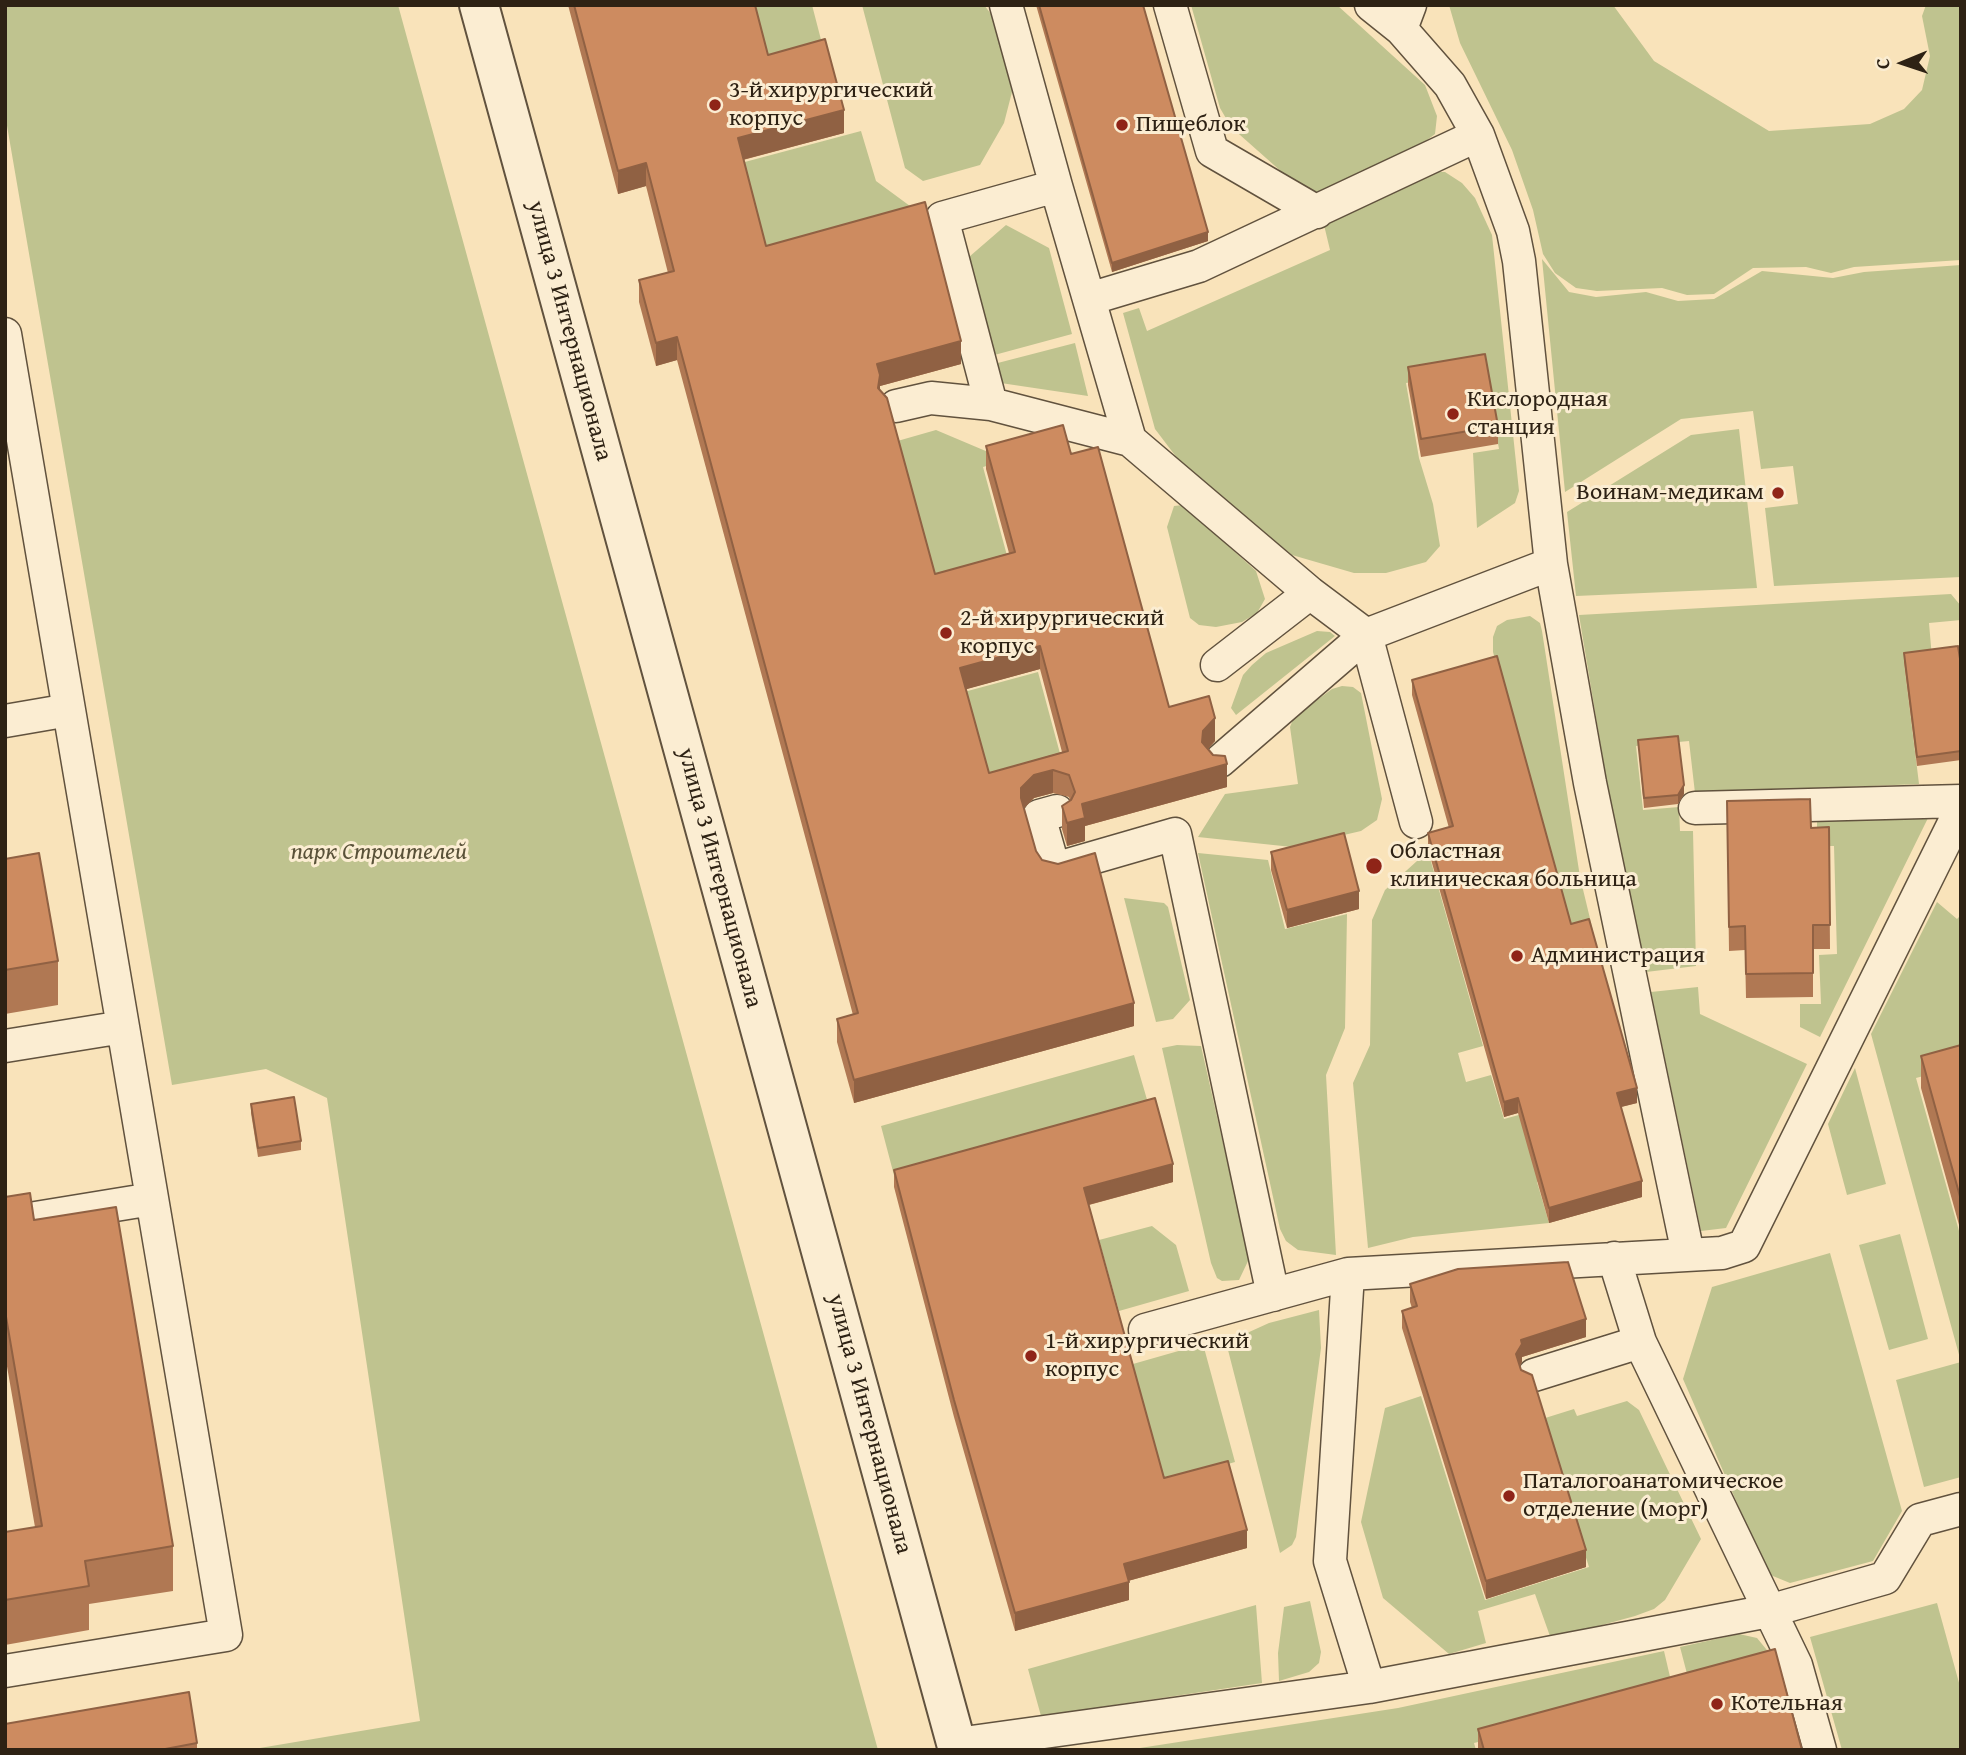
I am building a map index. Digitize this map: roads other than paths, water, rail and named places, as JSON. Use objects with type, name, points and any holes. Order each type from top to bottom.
[{"type":"street","name":"улица 3 Интернационала","points":[[479,5],[957,1747]]},
{"type":"lane","points":[[1006,5],[1130,440]]},
{"type":"lane","points":[[1170,5],[1212,151],[1317,212]]},
{"type":"lane","points":[[1371,5],[1406,17],[1450,85],[1478,135],[1501,194],[1520,261],[1551,564],[1590,783],[1688,1254]]},
{"type":"lane","points":[[1090,299],[1199,266],[1478,135]]},
{"type":"lane","points":[[991,404],[942,218],[1056,186]]},
{"type":"lane","points":[[5,334],[8,371],[69,710],[226,1636],[5,1671]]},
{"type":"lane","points":[[896,406],[931,398],[991,404],[1130,440],[1310,593],[1366,635],[1416,822]]},
{"type":"lane","points":[[1220,761],[1366,635],[1551,564]]},
{"type":"lane","points":[[1217,665],[1310,593]]},
{"type":"lane","points":[[5,721],[69,710]]},
{"type":"lane","points":[[1695,808],[1961,801]]},
{"type":"lane","points":[[1145,1330],[1349,1274],[1722,1253],[1744,1246],[1961,809]]},
{"type":"lane","points":[[1057,811],[1039,816],[1054,869],[1175,834],[1273,1295]]},
{"type":"lane","points":[[5,1046],[123,1027]]},
{"type":"lane","points":[[5,1223],[152,1199]]},
{"type":"lane","points":[[1614,1258],[1640,1342],[1796,1665],[1819,1750]]},
{"type":"lane","points":[[1349,1274],[1330,1561],[1369,1687]]},
{"type":"lane","points":[[1534,1375],[1640,1342]]},
{"type":"lane","points":[[957,1747],[1369,1687],[1769,1611],[1885,1578],[1920,1520],[1961,1509]]},
{"type":"place","name":"3-й хирургический корпус","points":[[715,105]]},
{"type":"place","name":"Пищеблок","points":[[1122,125]]},
{"type":"place","name":"Кислородная станция","points":[[1453,414]]},
{"type":"place","name":"Воинам-медикам","points":[[1778,493]]},
{"type":"place","name":"2-й хирургический корпус","points":[[946,633]]},
{"type":"place","name":"Областная клиническая больница","points":[[1374,866]]},
{"type":"place","name":"Администрация","points":[[1517,956]]},
{"type":"place","name":"1-й хирургический корпус","points":[[1031,1356]]},
{"type":"place","name":"Паталогоанатомическое отделение (морг)","points":[[1509,1496]]},
{"type":"place","name":"Котельная","points":[[1717,1704]]},
{"type":"park label","name":"парк Строителей","points":[[379,853]]}]
